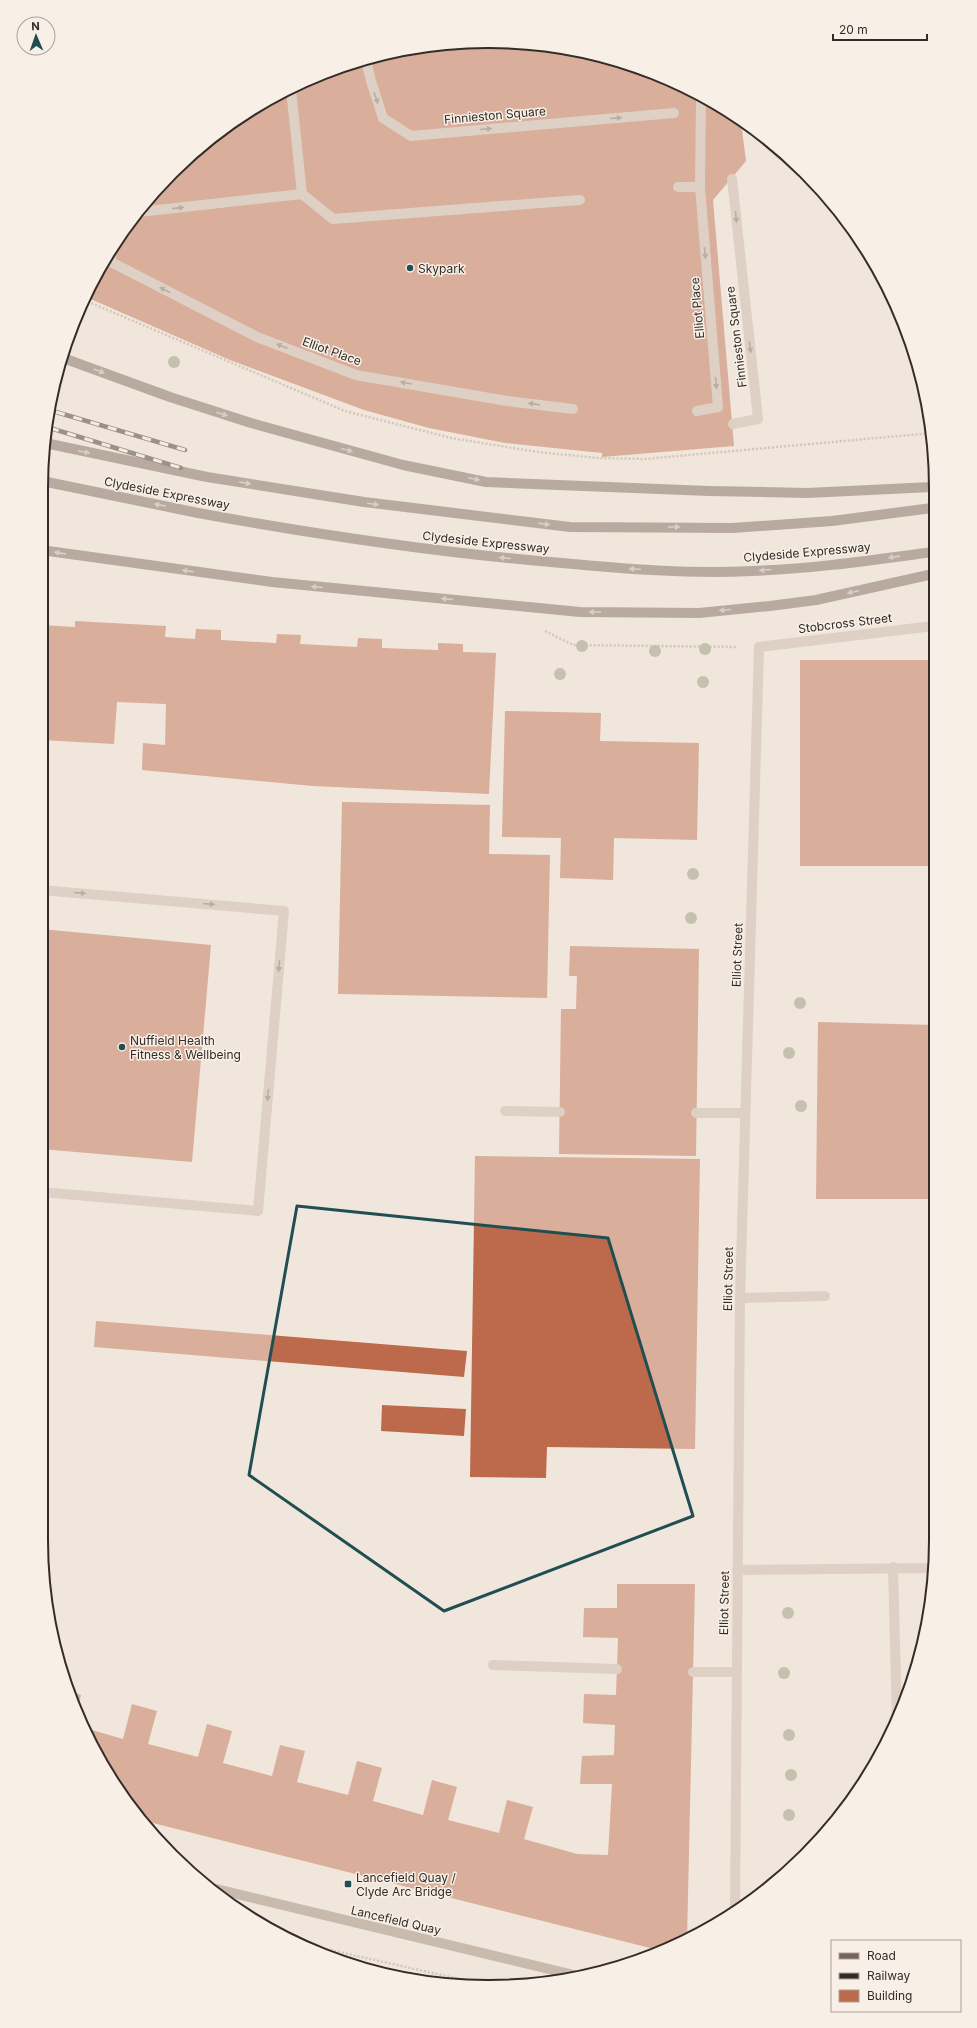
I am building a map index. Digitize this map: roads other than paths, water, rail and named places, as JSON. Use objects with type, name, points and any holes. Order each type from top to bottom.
[{"type":"main road","points":[[67,360],[170,397],[251,423],[403,465],[486,482],[709,491],[807,493],[929,486]]},
{"type":"main road","name":"Clydeside Expressway","points":[[51,444],[207,476],[364,502],[570,527],[732,528],[832,522],[929,508]]},
{"type":"main road","name":"Clydeside Expressway","points":[[48,482],[262,525],[392,544],[504,558],[685,572],[752,571],[836,565],[929,553]]},
{"type":"main road","points":[[48,551],[272,582],[580,612],[699,613],[770,606],[816,600],[929,575]]},
{"type":"street","name":"Finnieston Square","points":[[367,65],[383,118],[411,136],[674,113]]},
{"type":"street","points":[[292,94],[302,194],[333,219],[580,200]]},
{"type":"street","name":"Elliot Place","points":[[697,411],[718,407],[700,186],[701,103]]},
{"type":"street","name":"Finnieston Square","points":[[732,179],[758,419],[733,424]]},
{"type":"street","points":[[678,187],[700,186]]},
{"type":"street","points":[[146,211],[302,194]]},
{"type":"street","name":"Elliot Place","points":[[111,262],[257,337],[356,375],[507,401],[573,410]]},
{"type":"street","name":"Stobcross Street","points":[[759,647],[929,626]]},
{"type":"street","name":"Elliot Street","points":[[734,1905],[740,1298],[759,647]]},
{"type":"street","points":[[48,891],[284,911],[258,1211],[48,1193]]},
{"type":"street","points":[[505,1111],[560,1112]]},
{"type":"street","points":[[696,1113],[746,1113]]},
{"type":"street","points":[[740,1298],[825,1296]]},
{"type":"street","points":[[737,1570],[813,1570],[893,1567],[928,1568]]},
{"type":"street","points":[[893,1567],[897,1704]]},
{"type":"street","points":[[493,1665],[617,1669]]},
{"type":"street","points":[[693,1672],[736,1672]]},
{"type":"street","name":"Lancefield Quay","points":[[222,1890],[566,1973]]},
{"type":"railway","points":[[56,412],[185,450]]},
{"type":"railway","points":[[52,429],[181,468]]},
{"type":"place","name":"Skypark","points":[[410,268]]},
{"type":"place","name":"Nuffield Health Fitness & Wellbeing","points":[[122,1047]]},
{"type":"place","name":"Lancefield Quay / Clyde Arc Bridge","points":[[348,1884]]}]
